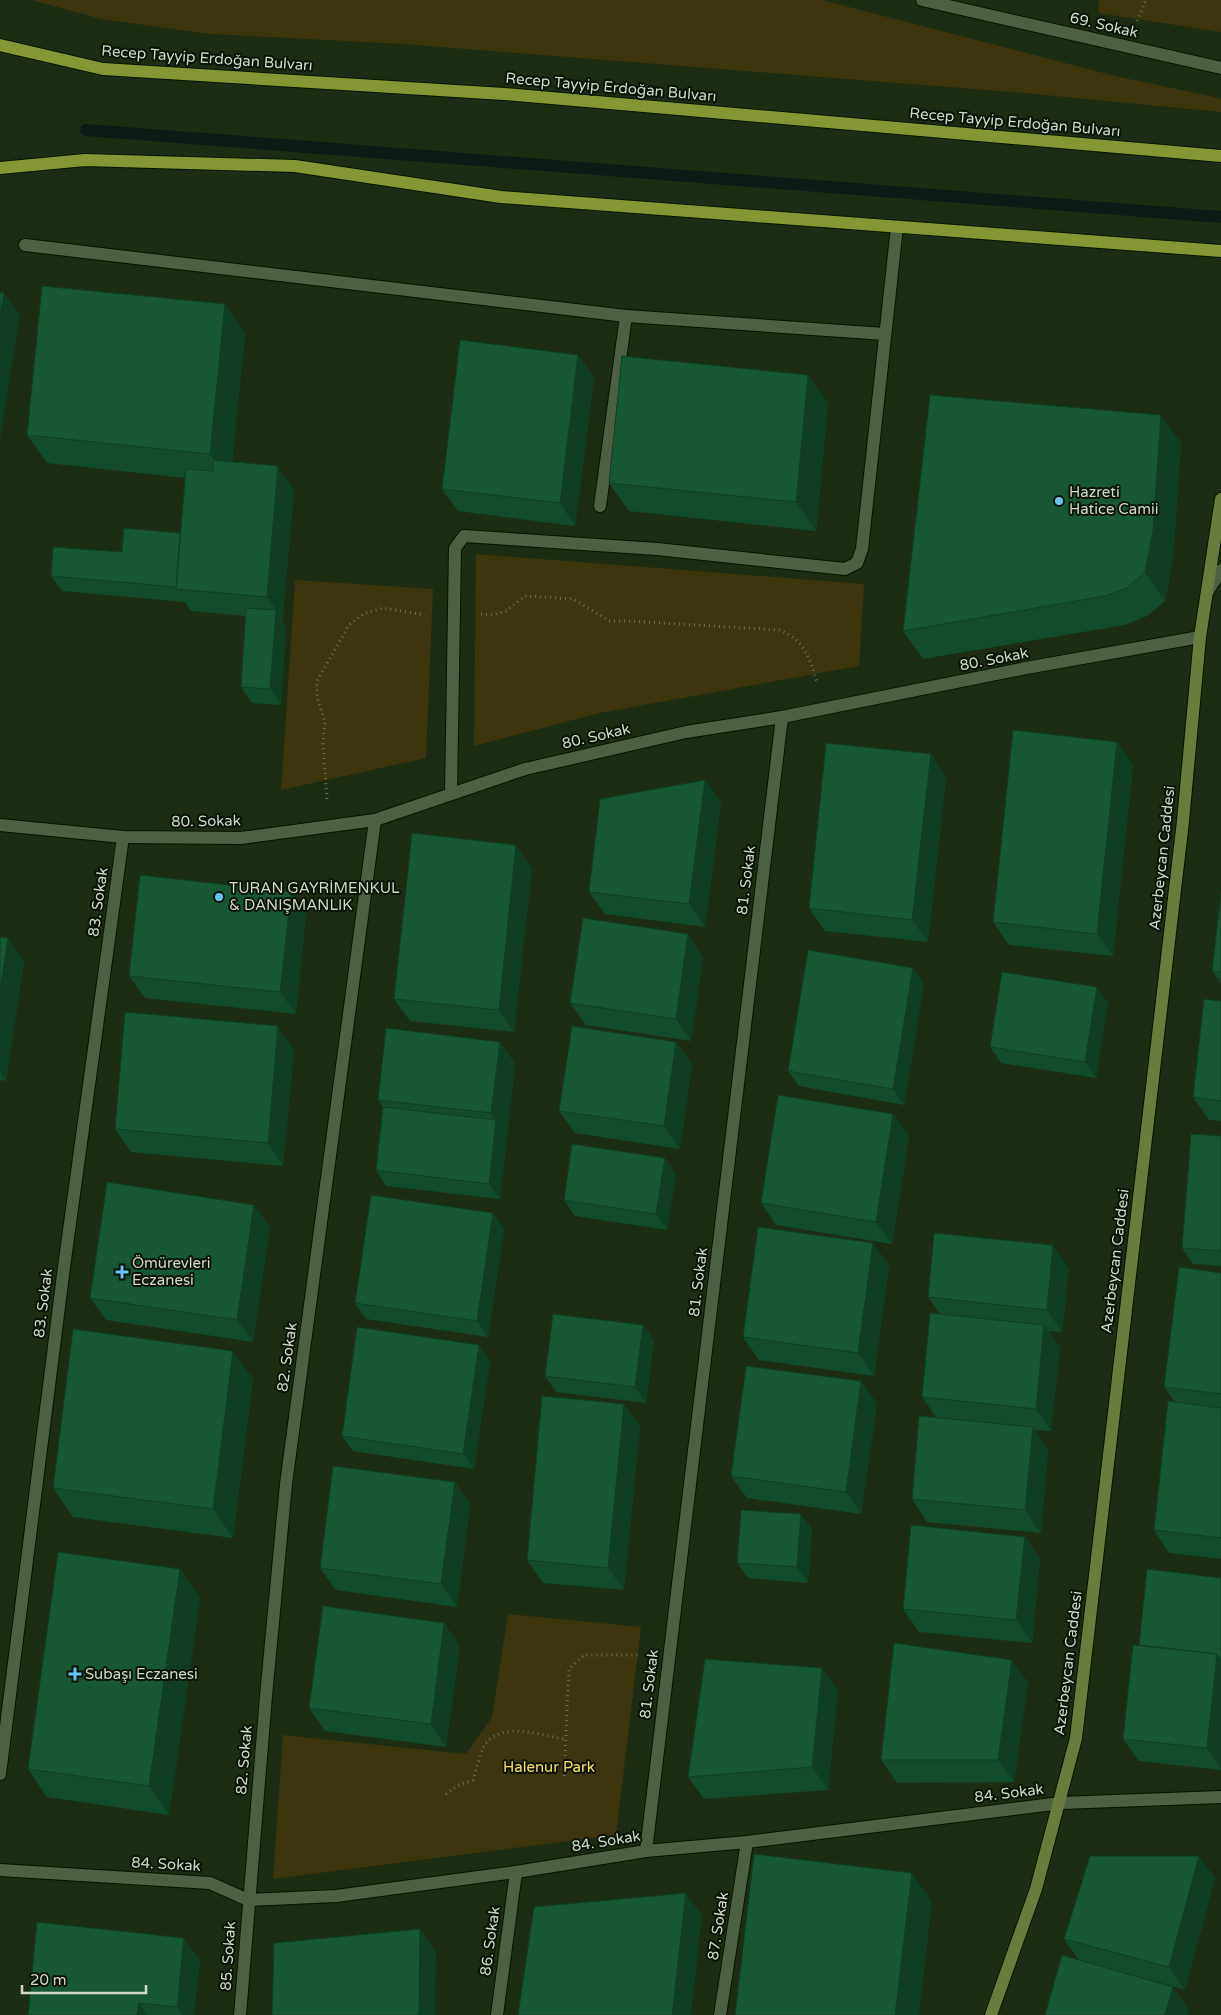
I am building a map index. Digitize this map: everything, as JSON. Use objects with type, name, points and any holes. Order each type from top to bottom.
[{"type":"main road","name":"Recep Tayyip Erdoğan Bulvarı","points":[[0,45],[102,69],[504,94],[1221,156]]},
{"type":"main road","points":[[0,168],[85,160],[294,166],[501,197],[1221,251]]},
{"type":"main road","name":"Azerbeycan Caddesi","points":[[991,2015],[1036,1889],[1061,1803],[1077,1728],[1183,821],[1200,637],[1221,499]]},
{"type":"street","name":"69. Sokak","points":[[922,0],[1221,68]]},
{"type":"street","points":[[451,794],[456,548],[464,536],[656,549],[845,569],[858,563],[862,549],[897,227]]},
{"type":"street","points":[[25,245],[626,316],[885,334]]},
{"type":"street","points":[[600,506],[626,316]]},
{"type":"street","points":[[1208,591],[1221,570]]},
{"type":"street","name":"80. Sokak","points":[[0,825],[123,837],[241,838],[374,820],[525,769],[686,732],[782,718],[1026,668],[1200,637]]},
{"type":"street","name":"81. Sokak","points":[[646,1850],[782,718]]},
{"type":"street","name":"82. Sokak","points":[[248,1900],[286,1484],[374,820]]},
{"type":"street","name":"83. Sokak","points":[[0,1774],[65,1258],[123,837]]},
{"type":"street","name":"84. Sokak","points":[[0,1870],[210,1882],[248,1900],[336,1896],[516,1872],[646,1850],[747,1842],[1061,1803],[1221,1798]]},
{"type":"street","name":"87. Sokak","points":[[720,2015],[747,1842]]},
{"type":"street","name":"86. Sokak","points":[[497,2015],[516,1872]]},
{"type":"street","name":"85. Sokak","points":[[240,2015],[248,1900]]},
{"type":"path","points":[[331,825],[324,780],[323,744],[326,722],[316,697],[317,681],[349,625],[365,613],[384,608],[423,615],[454,613],[492,615],[506,611],[525,596],[544,597],[574,599],[610,621],[629,620],[779,630],[790,634],[802,643],[809,657],[825,709]]},
{"type":"path","points":[[564,1776],[569,1669],[584,1655],[630,1654],[669,1657]]},
{"type":"path","points":[[446,1794],[457,1786],[473,1780],[486,1743],[502,1733],[517,1730],[565,1739]]},
{"type":"green space","points":[[32,0],[822,0],[1115,76],[1219,98],[1221,99],[1221,112],[1024,93],[404,44],[210,34],[101,19]]},
{"type":"green space","points":[[1099,0],[1221,0],[1221,32],[1098,13]]},
{"type":"green space","points":[[476,554],[864,584],[859,666],[600,713],[474,746]]},
{"type":"green space","points":[[295,580],[433,589],[426,758],[281,790]]},
{"type":"green space","name":"Halenur Park","points":[[508,1614],[641,1627],[616,1835],[273,1879],[283,1735],[466,1754],[492,1717]]},
{"type":"building","points":[[42,286],[225,304],[210,454],[27,435]]},
{"type":"building","points":[[0,292],[4,293],[0,318]]},
{"type":"building","points":[[460,340],[578,355],[560,503],[442,489]]},
{"type":"building","points":[[622,356],[808,375],[796,502],[609,483]]},
{"type":"building","name":"Hazreti Hatice Camii","points":[[930,395],[1161,415],[1153,531],[1145,572],[1127,588],[1105,596],[903,631]]},
{"type":"building","points":[[214,460],[278,466],[267,597],[176,589],[186,469],[213,471]]},
{"type":"building","points":[[124,528],[180,533],[176,587],[51,576],[53,547],[122,552]]},
{"type":"building","points":[[246,608],[276,610],[270,689],[241,687]]},
{"type":"building","points":[[1013,730],[1117,742],[1097,934],[993,922]]},
{"type":"building","points":[[826,743],[931,754],[912,920],[809,908]]},
{"type":"building","points":[[705,780],[689,904],[589,892],[600,799]]},
{"type":"building","points":[[412,833],[516,845],[499,1010],[394,999]]},
{"type":"building","points":[[140,875],[291,892],[280,992],[129,976]]},
{"type":"building","points":[[1221,894],[1221,972],[1212,971]]},
{"type":"building","points":[[583,918],[688,934],[676,1019],[570,1003]]},
{"type":"building","points":[[0,937],[8,938],[0,991]]},
{"type":"building","points":[[808,950],[913,968],[893,1089],[788,1071]]},
{"type":"building","points":[[1002,972],[1097,987],[1085,1062],[990,1047]]},
{"type":"building","points":[[1204,999],[1221,1001],[1221,1101],[1193,1097]]},
{"type":"building","points":[[125,1012],[278,1026],[268,1143],[115,1129]]},
{"type":"building","points":[[572,1026],[676,1042],[664,1126],[559,1111]]},
{"type":"building","points":[[386,1028],[500,1042],[491,1113],[378,1100]]},
{"type":"building","points":[[778,1095],[893,1114],[876,1222],[761,1203]]},
{"type":"building","points":[[383,1107],[496,1120],[489,1184],[376,1170]]},
{"type":"building","points":[[1191,1134],[1221,1136],[1221,1251],[1182,1248]]},
{"type":"building","points":[[572,1144],[665,1158],[656,1214],[564,1200]]},
{"type":"building","points":[[107,1182],[254,1205],[237,1320],[90,1298]]},
{"type":"building","points":[[371,1195],[493,1213],[477,1321],[355,1303]]},
{"type":"building","points":[[758,1227],[873,1243],[858,1353],[743,1337]]},
{"type":"building","points":[[934,1233],[1053,1245],[1047,1310],[928,1297]]},
{"type":"building","points":[[1179,1267],[1221,1273],[1221,1394],[1164,1387]]},
{"type":"building","points":[[930,1313],[1044,1325],[1036,1409],[922,1397]]},
{"type":"building","points":[[553,1314],[643,1325],[635,1387],[545,1376]]},
{"type":"building","points":[[357,1327],[479,1345],[463,1454],[342,1436]]},
{"type":"building","points":[[73,1329],[233,1351],[213,1509],[53,1488]]},
{"type":"building","points":[[746,1366],[861,1381],[846,1492],[731,1476]]},
{"type":"building","points":[[542,1396],[624,1404],[608,1568],[527,1560]]},
{"type":"building","points":[[1168,1401],[1221,1408],[1221,1538],[1154,1530]]},
{"type":"building","points":[[919,1416],[1033,1427],[1025,1510],[912,1499]]},
{"type":"building","points":[[333,1466],[455,1482],[441,1584],[320,1568]]},
{"type":"building","points":[[741,1510],[801,1514],[797,1567],[737,1563]]},
{"type":"building","points":[[911,1525],[1025,1537],[1016,1620],[903,1609]]},
{"type":"building","points":[[58,1552],[180,1569],[149,1786],[28,1769]]},
{"type":"building","points":[[1147,1569],[1221,1578],[1221,1660],[1217,1654],[1139,1645]]},
{"type":"building","points":[[323,1606],[444,1623],[431,1724],[309,1708]]},
{"type":"building","points":[[894,1643],[1012,1660],[998,1760],[881,1760]]},
{"type":"building","points":[[1133,1645],[1217,1654],[1207,1748],[1123,1739]]},
{"type":"building","points":[[705,1659],[822,1668],[812,1767],[688,1777]]},
{"type":"building","points":[[754,1854],[912,1873],[895,2015],[735,2015]]},
{"type":"building","points":[[1090,1856],[1199,1856],[1169,1967],[1064,1939]]},
{"type":"building","points":[[686,1893],[672,2015],[518,2015],[534,1907]]},
{"type":"building","points":[[37,1922],[184,1938],[177,2007],[139,2003],[137,2015],[28,2015]]},
{"type":"building","points":[[420,1929],[419,2015],[272,2015],[274,1943]]},
{"type":"building","points":[[1062,1955],[1173,1987],[1165,2015],[1045,2015]]},
{"type":"waterway","points":[[86,130],[1221,217]]},
{"type":"place","name":"Hazreti Hatice Camii","points":[[1059,501]]},
{"type":"place","name":"TURAN GAYRİMENKUL & DANIŞMANLIK","points":[[219,897]]},
{"type":"place","name":"Ömürevleri Eczanesi","points":[[122,1272]]},
{"type":"place","name":"Subaşı Eczanesi","points":[[75,1674]]}]
